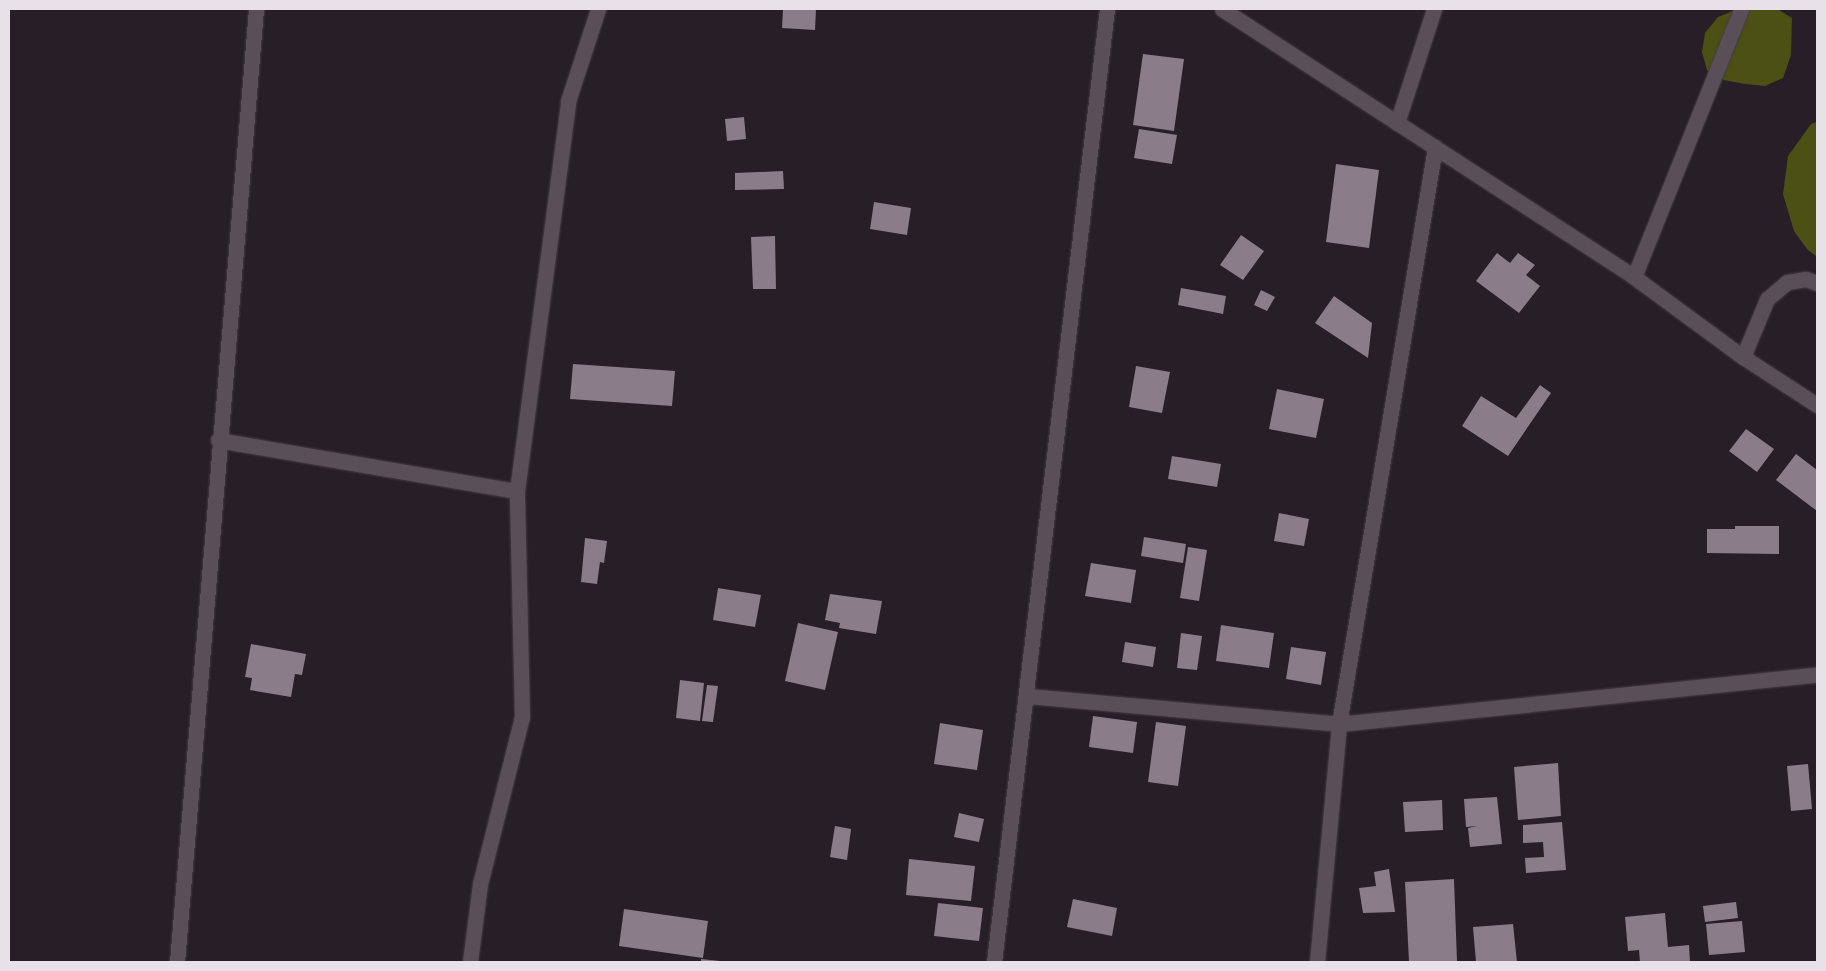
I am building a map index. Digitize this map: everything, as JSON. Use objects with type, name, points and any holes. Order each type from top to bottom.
[{"type":"street","points":[[177,962],[218,440],[256,9]]},
{"type":"street","points":[[470,962],[480,884],[522,717],[517,491],[568,101],[598,9]]},
{"type":"street","points":[[994,962],[1028,696],[1107,9]]},
{"type":"street","points":[[1222,9],[1634,277],[1742,357],[1817,405]]},
{"type":"street","points":[[1397,123],[1434,9]]},
{"type":"street","points":[[1634,277],[1741,9]]},
{"type":"street","points":[[1317,962],[1339,724],[1434,147]]},
{"type":"street","points":[[1742,357],[1767,299],[1787,282],[1806,279],[1817,283]]},
{"type":"street","points":[[218,440],[517,491]]},
{"type":"street","points":[[1028,696],[1339,724],[1817,675]]},
{"type":"green space","points":[[1738,9],[1777,9],[1792,18],[1791,55],[1783,78],[1765,86],[1745,84],[1724,80],[1707,70],[1702,52],[1705,33],[1718,17]]},
{"type":"green space","points":[[1817,122],[1817,257],[1807,249],[1794,231],[1783,194],[1788,156],[1811,124]]},
{"type":"building","points":[[783,9],[816,9],[815,30],[782,28]]},
{"type":"building","points":[[1143,54],[1184,59],[1174,131],[1133,125]]},
{"type":"building","points":[[744,117],[746,139],[727,141],[725,119]]},
{"type":"building","points":[[1139,129],[1177,135],[1172,164],[1134,158]]},
{"type":"building","points":[[1336,164],[1379,170],[1369,248],[1326,242]]},
{"type":"building","points":[[783,171],[784,189],[735,190],[735,173]]},
{"type":"building","points":[[874,202],[911,208],[907,235],[870,229]]},
{"type":"building","points":[[1241,235],[1264,251],[1243,280],[1220,265]]},
{"type":"building","points":[[775,236],[776,289],[753,289],[751,237]]},
{"type":"building","points":[[1497,253],[1510,263],[1518,253],[1535,265],[1526,275],[1540,286],[1519,313],[1476,281]]},
{"type":"building","points":[[1181,288],[1226,296],[1223,314],[1178,305]]},
{"type":"building","points":[[1261,290],[1275,297],[1267,311],[1254,305]]},
{"type":"building","points":[[1334,296],[1372,323],[1368,358],[1315,323]]},
{"type":"building","points":[[573,364],[675,371],[672,406],[570,399]]},
{"type":"building","points":[[1136,366],[1170,372],[1162,413],[1129,407]]},
{"type":"building","points":[[1540,385],[1551,393],[1508,456],[1462,426],[1481,396],[1516,418]]},
{"type":"building","points":[[1277,389],[1324,399],[1316,438],[1269,429]]},
{"type":"building","points":[[1746,429],[1774,449],[1757,472],[1729,451]]},
{"type":"building","points":[[1796,454],[1817,470],[1817,511],[1776,480]]},
{"type":"building","points":[[1172,456],[1221,464],[1217,487],[1168,479]]},
{"type":"building","points":[[1279,513],[1309,519],[1304,546],[1274,541]]},
{"type":"building","points":[[1735,526],[1779,526],[1779,554],[1707,553],[1707,529],[1735,529]]},
{"type":"building","points":[[1144,537],[1186,544],[1183,563],[1141,556]]},
{"type":"building","points":[[585,538],[607,541],[604,563],[600,562],[597,584],[581,582]]},
{"type":"building","points":[[1188,547],[1207,550],[1199,601],[1180,598]]},
{"type":"building","points":[[1091,563],[1136,570],[1131,603],[1085,596]]},
{"type":"building","points":[[718,588],[761,595],[755,627],[713,620]]},
{"type":"building","points":[[830,594],[882,601],[876,634],[839,628],[840,623],[825,620]]},
{"type":"building","points":[[798,623],[838,632],[825,690],[785,681]]},
{"type":"building","points":[[1221,625],[1274,633],[1269,668],[1216,661]]},
{"type":"building","points":[[1181,633],[1202,636],[1197,670],[1177,668]]},
{"type":"building","points":[[1125,642],[1156,647],[1153,667],[1122,662]]},
{"type":"building","points":[[251,644],[306,654],[302,675],[295,674],[291,697],[250,690],[252,678],[245,677]]},
{"type":"building","points":[[1291,647],[1326,652],[1321,685],[1286,679]]},
{"type":"building","points":[[680,680],[704,683],[700,721],[676,718]]},
{"type":"building","points":[[707,685],[718,686],[713,722],[702,721]]},
{"type":"building","points":[[1093,716],[1137,722],[1133,753],[1089,747]]},
{"type":"building","points":[[1156,722],[1186,726],[1178,786],[1148,782]]},
{"type":"building","points":[[940,723],[983,730],[977,770],[934,764]]},
{"type":"building","points":[[1558,763],[1561,816],[1518,820],[1514,767]]},
{"type":"building","points":[[1808,764],[1812,809],[1791,811],[1787,766]]},
{"type":"building","points":[[1497,797],[1502,844],[1470,847],[1468,828],[1478,826],[1466,827],[1464,799]]},
{"type":"building","points":[[1442,800],[1443,830],[1405,832],[1403,802]]},
{"type":"building","points":[[959,813],[984,819],[979,842],[954,837]]},
{"type":"building","points":[[1562,822],[1566,870],[1526,873],[1525,858],[1544,857],[1543,842],[1523,843],[1523,825]]},
{"type":"building","points":[[835,826],[851,829],[847,860],[830,857]]},
{"type":"building","points":[[909,859],[975,866],[971,901],[906,895]]},
{"type":"building","points":[[1389,869],[1395,912],[1363,913],[1359,888],[1376,886],[1374,872]]},
{"type":"building","points":[[1454,879],[1457,962],[1409,962],[1405,882]]},
{"type":"building","points":[[1073,899],[1117,908],[1112,936],[1067,927]]},
{"type":"building","points":[[1736,902],[1738,918],[1705,922],[1703,906]]},
{"type":"building","points":[[938,903],[983,908],[979,941],[934,936]]},
{"type":"building","points":[[624,909],[708,921],[703,958],[619,946]]},
{"type":"building","points":[[1665,913],[1668,947],[1689,945],[1690,962],[1640,962],[1639,950],[1628,951],[1625,917]]},
{"type":"building","points":[[1742,921],[1745,952],[1709,955],[1706,924]]},
{"type":"building","points":[[1513,924],[1517,962],[1476,962],[1473,927]]},
{"type":"building","points":[[701,959],[720,961],[720,962],[701,962]]}]
